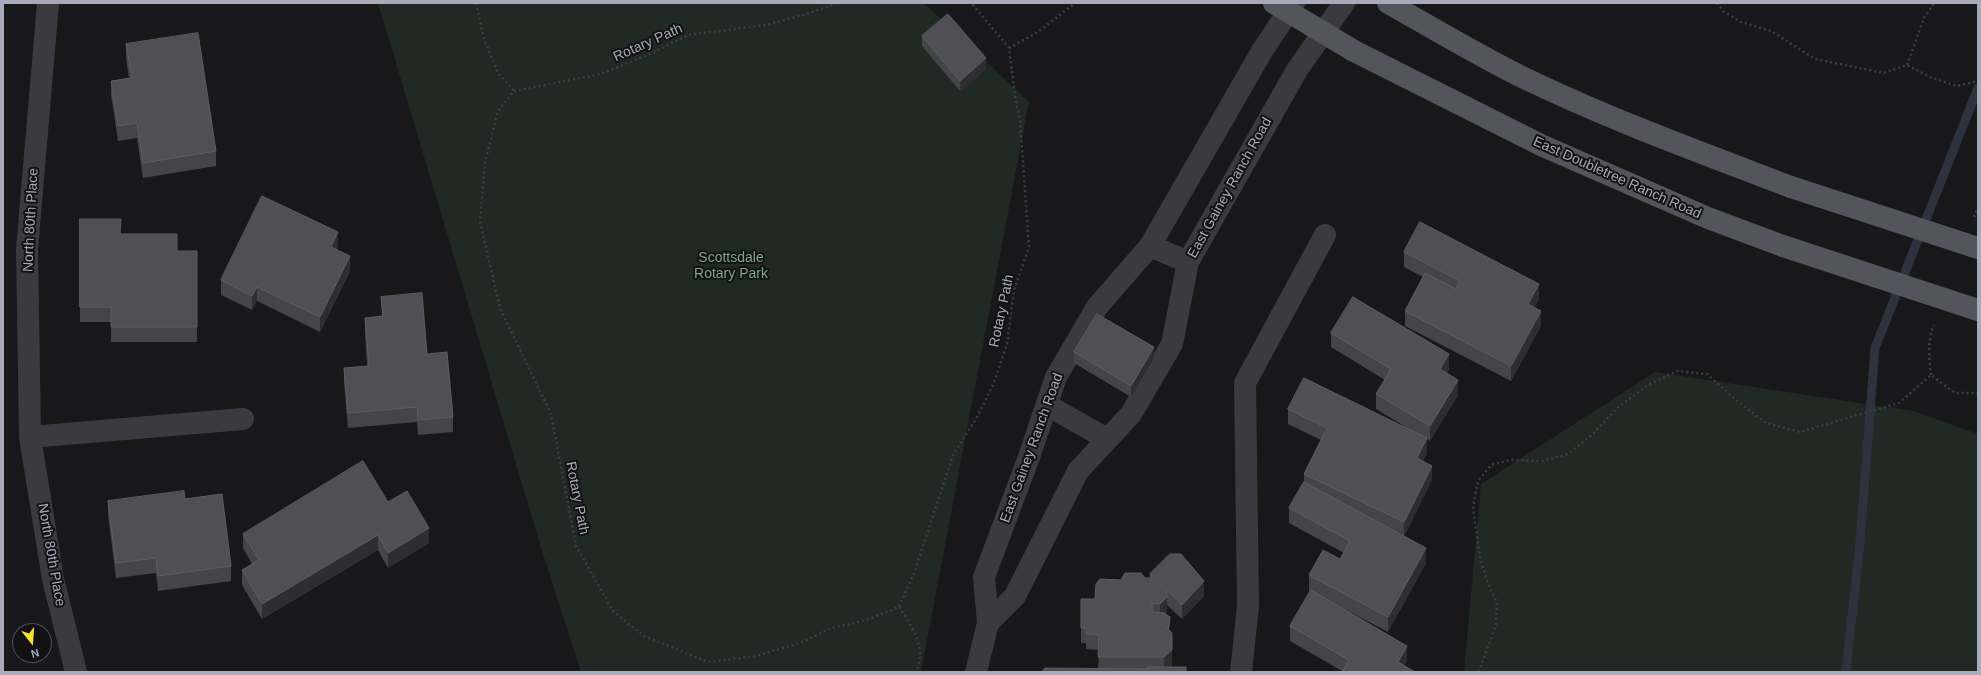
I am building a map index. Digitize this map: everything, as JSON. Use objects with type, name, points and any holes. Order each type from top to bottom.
[{"type":"main road","points":[[1388,3],[1518,75],[1588,107],[1667,140],[1791,187],[1978,248]]},
{"type":"main road","name":"East Doubletree Ranch Road","points":[[1286,6],[1323,32],[1354,51],[1543,146],[1708,218],[1783,246],[1978,310]]},
{"type":"street","name":"North 80th Place","points":[[48,3],[27,249],[30,437],[53,579],[76,672]]},
{"type":"street","name":"East Gainey Ranch Road","points":[[988,622],[1015,596],[1078,471],[1131,414],[1172,344],[1188,262],[1297,70],[1344,3]]},
{"type":"street","name":"East Gainey Ranch Road","points":[[976,672],[988,622],[984,577],[1056,377],[1097,308],[1150,246],[1262,51],[1286,6]]},
{"type":"street","points":[[1242,672],[1248,606],[1245,383],[1325,235]]},
{"type":"street","points":[[1150,246],[1188,262]]},
{"type":"street","points":[[1047,405],[1107,439]]},
{"type":"street","points":[[30,437],[243,419]]},
{"type":"path","points":[[476,3],[484,39],[498,74],[514,92]]},
{"type":"path","name":"Rotary Path","points":[[836,3],[810,13],[766,25],[688,35],[652,53],[601,74],[514,92],[498,111],[485,162],[480,221],[500,308],[551,414],[576,546],[613,611],[644,636],[708,662],[756,656],[803,642],[831,628],[867,620],[899,607],[914,573],[953,455],[976,419],[993,384],[1007,344],[1014,290],[1029,246],[1020,118],[1016,103],[1009,48]]},
{"type":"path","points":[[970,3],[1009,48],[1038,32],[1075,3]]},
{"type":"path","points":[[1717,3],[1723,11],[1741,22],[1771,31],[1815,60],[1884,73],[1907,65],[1932,78],[1956,86],[1978,81]]},
{"type":"path","points":[[1907,65],[1924,18],[1934,3]]},
{"type":"path","points":[[1479,672],[1496,625],[1497,603],[1489,586],[1480,559],[1473,507],[1478,481],[1491,465],[1510,460],[1543,461],[1568,454],[1593,434],[1616,409],[1648,385],[1677,371],[1707,374],[1736,400],[1766,423],[1800,432],[1899,403],[1931,375],[1955,393],[1978,393]]},
{"type":"path","points":[[899,607],[915,631],[920,646],[919,665],[916,672]]},
{"type":"green space","name":"Scottsdale Rotary Park","points":[[378,3],[924,3],[1029,102],[921,672],[581,672],[543,554]]},
{"type":"green space","points":[[1655,372],[1913,411],[1978,434],[1978,672],[1464,672],[1481,484]]},
{"type":"building","points":[[948,14],[986,58],[960,81],[922,36]]},
{"type":"building","points":[[198,33],[216,151],[143,163],[137,123],[118,126],[111,81],[132,78],[126,44]]},
{"type":"building","points":[[262,196],[338,232],[331,247],[350,256],[320,317],[257,287],[252,296],[221,280]]},
{"type":"building","points":[[80,219],[121,219],[120,234],[177,234],[177,251],[197,251],[197,327],[111,327],[111,307],[80,307]]},
{"type":"building","points":[[1420,222],[1539,284],[1528,304],[1541,311],[1511,366],[1405,311],[1425,273],[1456,289],[1460,281],[1404,252]]},
{"type":"building","points":[[422,293],[427,354],[447,352],[453,417],[418,420],[417,407],[348,413],[344,368],[369,366],[365,318],[383,316],[381,297]]},
{"type":"building","points":[[1353,297],[1449,354],[1440,369],[1458,380],[1430,426],[1376,394],[1391,369],[1331,333]]},
{"type":"building","points":[[1097,314],[1154,347],[1131,386],[1074,352]]},
{"type":"building","points":[[1304,378],[1427,438],[1417,458],[1432,466],[1404,522],[1304,474],[1327,428],[1288,409]]},
{"type":"building","points":[[363,461],[388,502],[407,491],[429,528],[388,553],[378,535],[262,604],[242,570],[259,560],[243,534]]},
{"type":"building","points":[[1304,482],[1426,548],[1388,617],[1309,575],[1323,550],[1340,559],[1350,541],[1289,508]]},
{"type":"building","points":[[184,491],[185,499],[222,494],[231,566],[158,576],[156,558],[116,563],[108,501]]},
{"type":"building","points":[[1170,554],[1181,554],[1204,581],[1182,605],[1167,590],[1167,597],[1160,604],[1152,603],[1152,612],[1164,613],[1170,617],[1169,627],[1167,628],[1172,633],[1172,650],[1164,657],[1098,657],[1099,635],[1086,634],[1086,628],[1081,628],[1081,599],[1095,599],[1096,584],[1100,579],[1121,580],[1125,573],[1141,573],[1145,578],[1152,578],[1150,574]]},
{"type":"building","points":[[1311,590],[1407,646],[1398,662],[1415,672],[1342,672],[1349,660],[1290,626]]},
{"type":"building","points":[[1148,667],[1186,667],[1186,672],[1041,672],[1045,668],[1148,669]]},
{"type":"waterway","points":[[1846,672],[1860,542],[1875,348],[1978,88]]}]
